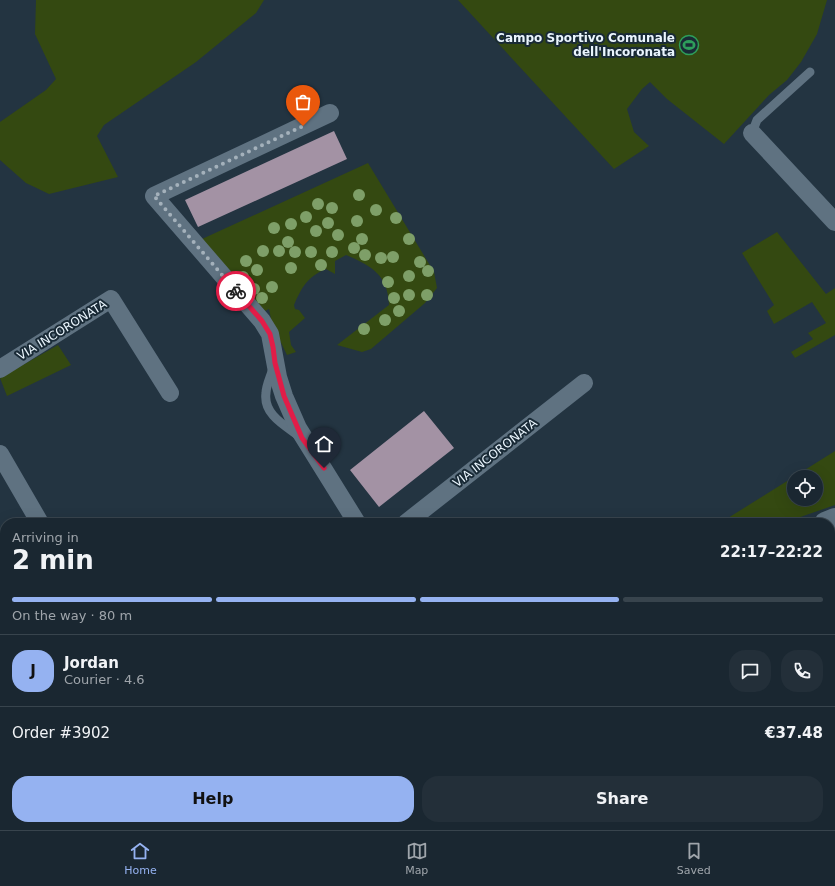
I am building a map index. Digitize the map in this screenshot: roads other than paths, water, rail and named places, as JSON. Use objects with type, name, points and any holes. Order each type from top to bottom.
[{"type":"street","points":[[330,114],[154,196],[262,321],[270,334],[275,363],[284,396],[302,438],[316,455],[353,518]]},
{"type":"street","points":[[752,133],[835,222]]},
{"type":"street","name":"VIA INCORONATA","points":[[0,369],[111,299],[170,393]]},
{"type":"street","name":"VIA INCORONATA","points":[[412,518],[584,383]]},
{"type":"street","points":[[0,454],[37,518]]},
{"type":"lane","points":[[752,133],[757,120],[810,72]]},
{"type":"place","name":"Campo Sportivo Comunale dell'Incoronata","points":[[689,45]]}]
